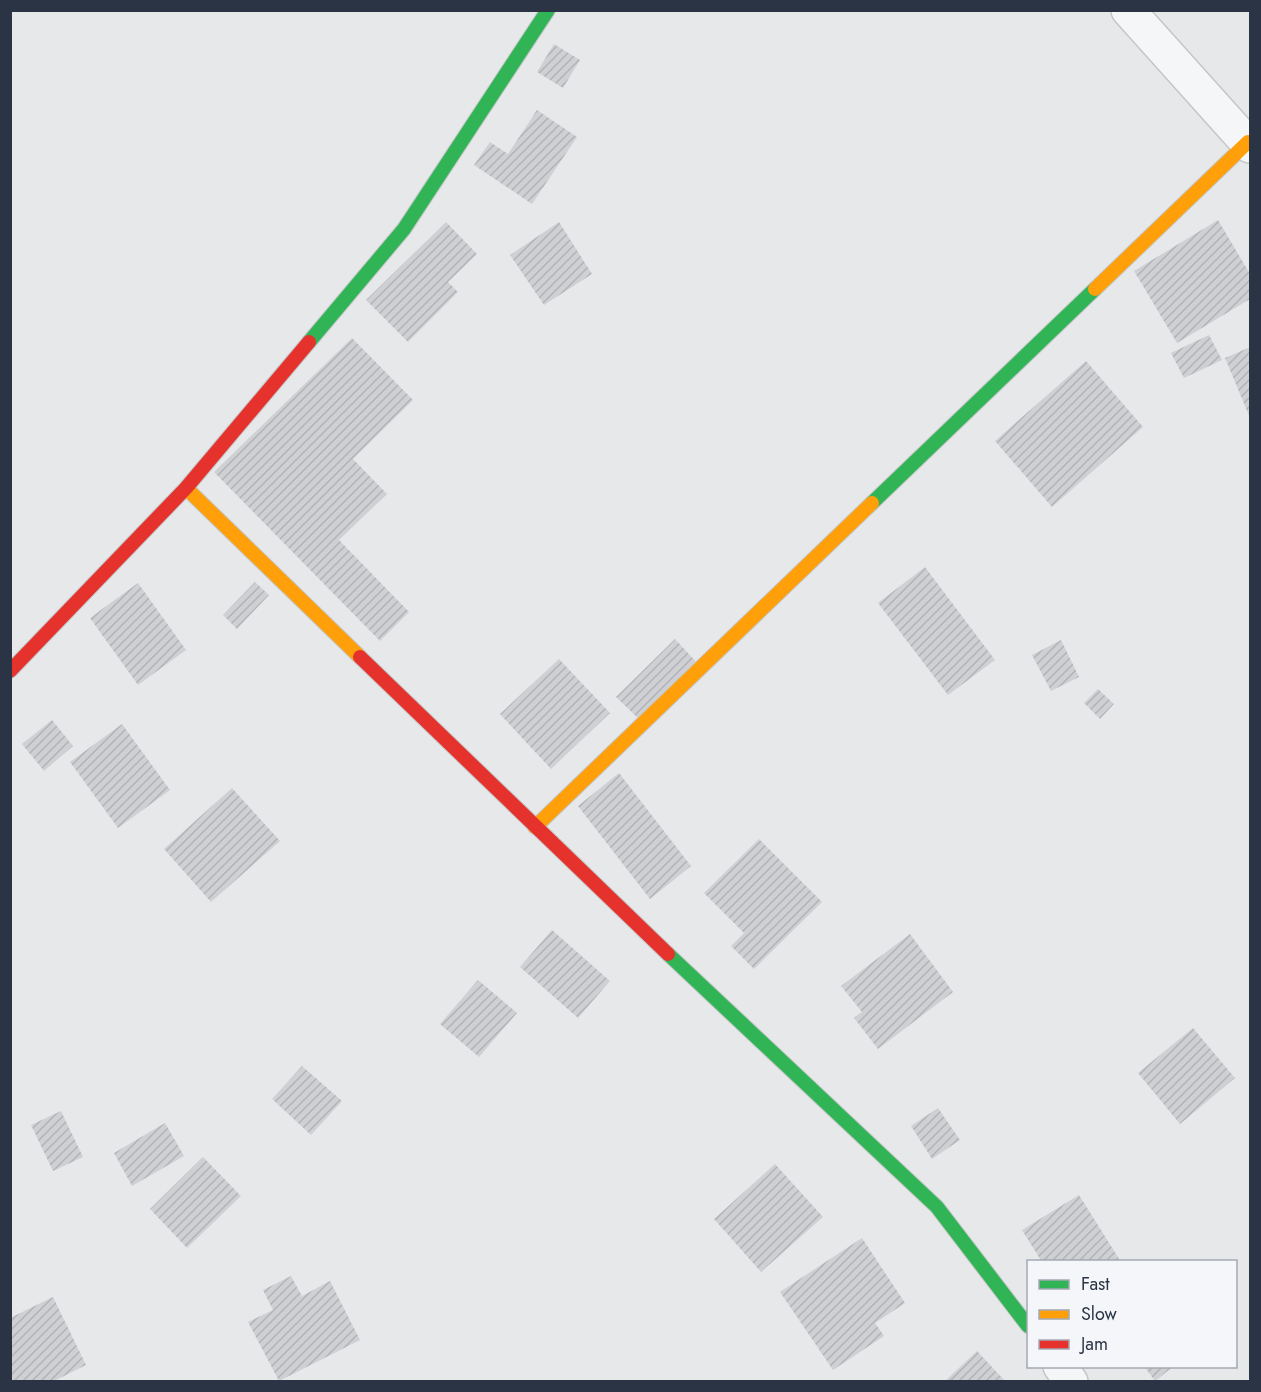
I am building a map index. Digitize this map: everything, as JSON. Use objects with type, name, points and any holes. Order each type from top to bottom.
[{"type":"street","points":[[10,671],[186,488],[404,229],[548,10]]},
{"type":"street","points":[[535,827],[1249,144],[1128,10]]},
{"type":"street","points":[[186,488],[535,827],[937,1207],[1027,1323]]},
{"type":"street","points":[[1061,1368],[1071,1382]]},
{"type":"building","points":[[554,44],[580,60],[563,88],[537,72]]},
{"type":"building","points":[[537,110],[577,137],[532,204],[474,165],[490,142],[508,154]]},
{"type":"building","points":[[1218,220],[1250,274],[1250,299],[1177,343],[1134,271]]},
{"type":"building","points":[[446,222],[477,254],[448,282],[458,292],[408,342],[366,300]]},
{"type":"building","points":[[559,222],[592,274],[544,305],[510,255]]},
{"type":"building","points":[[1209,335],[1222,360],[1184,378],[1171,353]]},
{"type":"building","points":[[352,338],[413,400],[353,459],[387,494],[339,540],[409,612],[380,641],[214,472]]},
{"type":"building","points":[[1250,347],[1250,418],[1225,358]]},
{"type":"building","points":[[1086,361],[1143,427],[1052,507],[995,441]]},
{"type":"building","points":[[925,567],[995,660],[948,695],[878,603]]},
{"type":"building","points":[[255,582],[269,595],[237,629],[223,615]]},
{"type":"building","points":[[138,583],[186,650],[138,685],[90,618]]},
{"type":"building","points":[[675,639],[699,665],[641,721],[616,697]]},
{"type":"building","points":[[1061,640],[1079,677],[1051,691],[1032,655]]},
{"type":"building","points":[[559,659],[610,713],[551,769],[500,714]]},
{"type":"building","points":[[1098,689],[1114,704],[1100,719],[1084,703]]},
{"type":"building","points":[[52,720],[73,746],[44,771],[22,744]]},
{"type":"building","points":[[122,724],[170,790],[118,828],[70,762]]},
{"type":"building","points":[[619,773],[691,866],[650,899],[578,806]]},
{"type":"building","points":[[232,788],[280,841],[211,902],[164,849]]},
{"type":"building","points":[[759,839],[822,902],[754,969],[731,946],[744,933],[704,893]]},
{"type":"building","points":[[552,930],[610,981],[578,1018],[520,967]]},
{"type":"building","points":[[910,934],[953,992],[878,1049],[854,1018],[862,1012],[841,986]]},
{"type":"building","points":[[478,980],[517,1013],[479,1057],[440,1024]]},
{"type":"building","points":[[1193,1028],[1235,1078],[1180,1124],[1138,1073]]},
{"type":"building","points":[[302,1066],[342,1101],[311,1135],[272,1099]]},
{"type":"building","points":[[938,1108],[960,1140],[932,1159],[911,1126]]},
{"type":"building","points":[[61,1111],[83,1157],[53,1171],[31,1125]]},
{"type":"building","points":[[165,1123],[184,1156],[132,1186],[114,1153]]},
{"type":"building","points":[[203,1157],[241,1196],[187,1248],[150,1209]]},
{"type":"building","points":[[775,1164],[823,1217],[761,1272],[714,1219]]},
{"type":"building","points":[[1079,1195],[1120,1260],[1041,1260],[1022,1230]]},
{"type":"building","points":[[862,1238],[905,1303],[875,1323],[884,1336],[833,1370],[780,1292]]},
{"type":"building","points":[[291,1276],[302,1296],[330,1281],[360,1340],[279,1381],[248,1322],[273,1310],[263,1290]]},
{"type":"building","points":[[53,1297],[86,1365],[52,1382],[10,1382],[10,1318]]},
{"type":"building","points":[[977,1351],[1006,1382],[944,1382]]},
{"type":"building","points":[[1145,1368],[1171,1368],[1155,1381]]},
{"type":"traffic: fast","points":[[309,342],[404,229],[548,10]]},
{"type":"traffic: fast","points":[[872,503],[1095,289]]},
{"type":"traffic: fast","points":[[668,954],[937,1207],[1027,1325]]},
{"type":"traffic: slow","points":[[1095,289],[1248,142]]},
{"type":"traffic: slow","points":[[186,488],[360,657]]},
{"type":"traffic: slow","points":[[535,827],[872,503]]},
{"type":"traffic: jam","points":[[10,671],[186,488],[309,342]]},
{"type":"traffic: jam","points":[[360,657],[668,954]]}]
